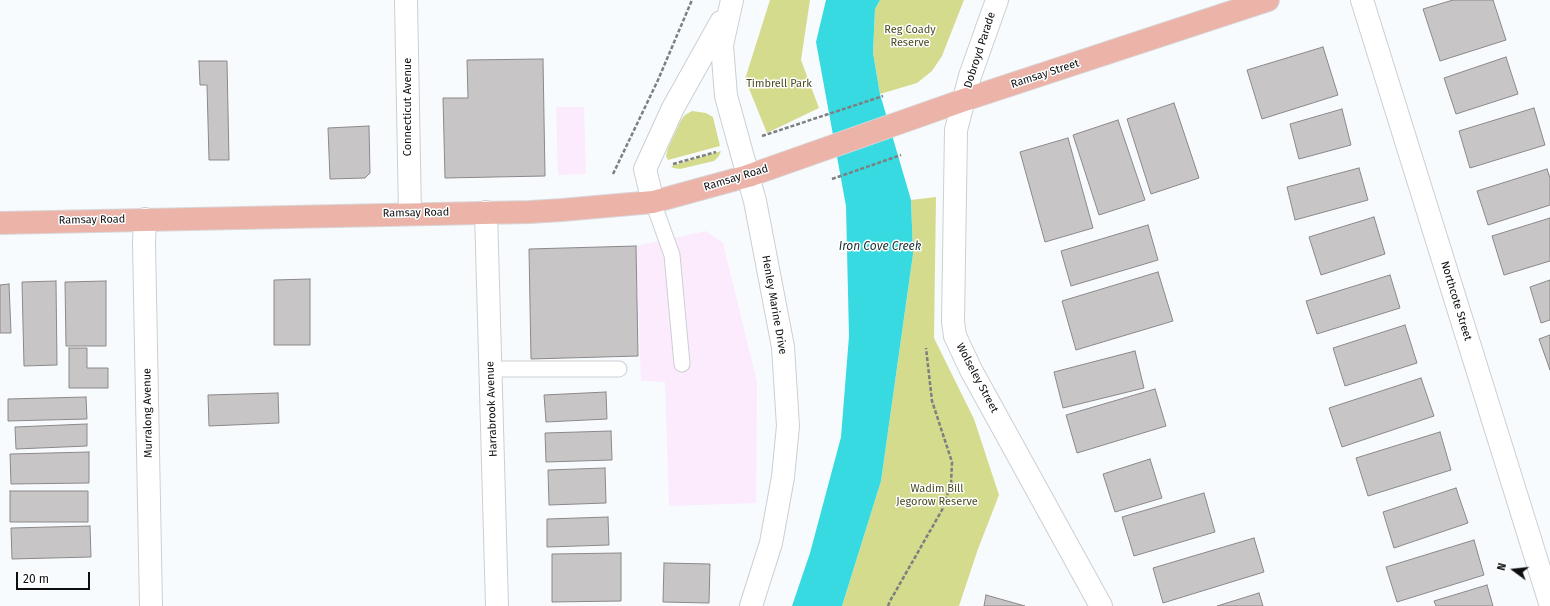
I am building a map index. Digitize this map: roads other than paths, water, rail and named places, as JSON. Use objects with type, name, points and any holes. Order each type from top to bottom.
[{"type":"main road","name":"Ramsay Street","points":[[823,149],[964,100],[1268,0]]},
{"type":"main road","name":"Ramsay Road","points":[[0,223],[562,210],[653,202],[748,176],[823,149]]},
{"type":"street","name":"Connecticut Avenue","points":[[406,0],[410,214]]},
{"type":"street","name":"Dobroyd Parade","points":[[964,100],[970,76],[997,0]]},
{"type":"street","name":"Northcote Street","points":[[1362,0],[1550,603]]},
{"type":"street","name":"Henley Marine Drive","points":[[732,2],[722,45],[726,96],[755,201],[782,347],[788,426],[783,477],[771,543],[751,606]]},
{"type":"street","name":"Henley Marine Drive","points":[[653,202],[646,169],[673,108],[732,2]]},
{"type":"street","name":"Wolseley Street","points":[[964,100],[955,139],[952,322],[955,336],[971,370],[1101,606]]},
{"type":"street","name":"Harrabrook Avenue","points":[[486,212],[497,606]]},
{"type":"street","name":"Murralong Avenue","points":[[145,219],[144,243],[151,606]]},
{"type":"lane","points":[[653,202],[672,255],[682,364]]},
{"type":"lane","points":[[491,369],[619,369]]},
{"type":"water","name":"Iron Cove Creek","points":[[826,0],[880,0],[875,9],[873,53],[880,94],[911,200],[913,254],[881,481],[842,606],[792,606],[810,553],[841,437],[849,336],[846,206],[816,42]]},
{"type":"park label","name":"Reg Coady Reserve","points":[[910,36]]},
{"type":"park label","name":"Timbrell Park","points":[[779,84]]},
{"type":"park label","name":"Wadim Bill Jegorow Reserve","points":[[937,495]]}]
